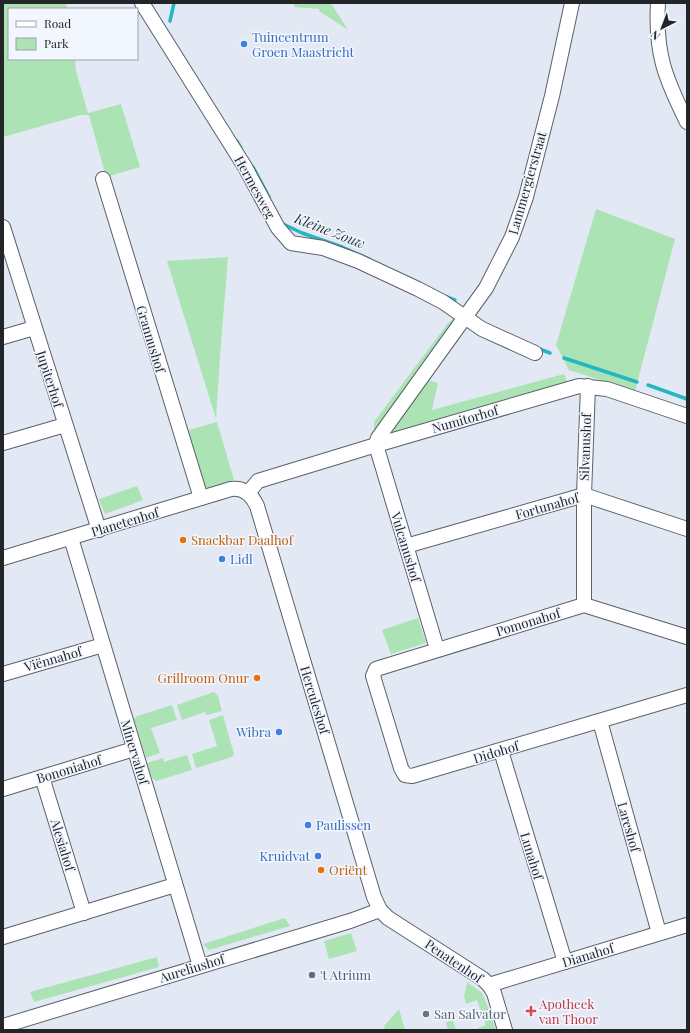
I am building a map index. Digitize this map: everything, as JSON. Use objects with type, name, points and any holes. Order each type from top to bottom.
[{"type":"street","name":"Hermesweg","points":[[142,3],[245,167],[278,228],[291,243],[312,245],[346,256],[418,289],[443,302],[482,329],[535,353]]},
{"type":"street","name":"Lammergierstraat","points":[[376,445],[378,438],[492,279],[512,237],[526,197],[550,103],[572,3]]},
{"type":"street","points":[[658,3],[657,22],[662,62],[670,86],[687,122]]},
{"type":"street","name":"Grannushof","points":[[103,179],[201,498]]},
{"type":"street","name":"Jupiterhof","points":[[3,227],[98,530]]},
{"type":"street","points":[[3,337],[34,328]]},
{"type":"street","name":"Numitorhof","points":[[248,492],[252,486],[258,482],[376,445],[572,387],[588,386],[607,389],[687,416]]},
{"type":"street","name":"Silvanushof","points":[[584,604],[584,496],[588,386]]},
{"type":"street","points":[[3,443],[65,425]]},
{"type":"street","name":"Vulcanushof","points":[[376,445],[437,649]]},
{"type":"street","name":"Planetenhof","points":[[3,558],[201,498],[235,489],[248,492]]},
{"type":"street","name":"Herculeshof","points":[[248,492],[258,506],[372,892],[380,910]]},
{"type":"street","name":"Fortunahof","points":[[406,546],[584,496],[687,529]]},
{"type":"street","name":"Minervahof","points":[[71,538],[200,966]]},
{"type":"street","points":[[584,604],[687,637]]},
{"type":"street","name":"Pomonahof","points":[[373,676],[376,669],[584,604]]},
{"type":"street","name":"Viënnahof","points":[[3,674],[103,645]]},
{"type":"street","name":"Didohof","points":[[373,676],[401,768],[406,775],[412,776],[687,695]]},
{"type":"street","name":"Lareshof","points":[[600,721],[659,933]]},
{"type":"street","name":"Bononiahof","points":[[3,789],[134,749]]},
{"type":"street","name":"Lunahof","points":[[501,751],[565,962]]},
{"type":"street","name":"Alesiahof","points":[[42,777],[84,913]]},
{"type":"street","points":[[3,937],[175,885]]},
{"type":"street","name":"Aureliushof","points":[[3,1026],[350,921],[380,910]]},
{"type":"street","name":"Penatenhof","points":[[380,910],[391,921],[478,976],[489,986],[498,1005],[505,1030]]},
{"type":"street","name":"Dianahof","points":[[489,986],[687,925]]},
{"type":"green space","points":[[3,3],[66,3],[68,8],[8,8],[8,60],[75,60],[76,71],[88,113],[121,104],[140,167],[106,177],[89,115],[81,115],[3,137]]},
{"type":"green space","points":[[294,3],[331,3],[348,30],[319,11],[319,9],[294,7]]},
{"type":"green space","points":[[596,209],[675,239],[635,391],[569,370],[556,345]]},
{"type":"green space","points":[[228,257],[220,356],[216,419],[167,261]]},
{"type":"green space","points":[[454,318],[452,327],[374,432],[374,422],[448,323]]},
{"type":"green space","points":[[564,374],[569,386],[396,435],[392,427],[427,380],[438,383],[432,410]]},
{"type":"green space","points":[[217,422],[234,480],[203,490],[185,431]]},
{"type":"green space","points":[[137,486],[143,500],[105,514],[99,499]]},
{"type":"green space","points":[[418,618],[426,643],[391,654],[382,630]]},
{"type":"green space","points":[[214,692],[218,696],[222,711],[207,715],[205,712],[182,720],[177,705]]},
{"type":"green space","points":[[172,705],[177,720],[151,728],[160,753],[146,758],[134,719],[137,716]]},
{"type":"green space","points":[[223,715],[234,754],[232,757],[196,768],[192,754],[217,746],[209,720]]},
{"type":"green space","points":[[187,755],[192,770],[156,781],[152,778],[147,763],[163,758],[164,762]]},
{"type":"green space","points":[[285,918],[290,926],[209,950],[203,944]]},
{"type":"green space","points":[[351,933],[357,951],[329,959],[324,941]]},
{"type":"green space","points":[[157,957],[159,967],[34,1002],[30,992]]},
{"type":"green space","points":[[467,982],[482,993],[496,1030],[474,1030],[486,1025],[477,1000],[466,1004],[464,997]]},
{"type":"green space","points":[[399,1009],[405,1030],[385,1030],[384,1026]]},
{"type":"green space","points":[[453,1020],[456,1030],[448,1030],[446,1022]]},
{"type":"waterway","name":"Kleine Zouw","points":[[170,21],[174,3]]},
{"type":"waterway","name":"Kleine Zouw","points":[[237,141],[241,148]]},
{"type":"waterway","name":"Kleine Zouw","points":[[253,167],[269,197]]},
{"type":"waterway","name":"Kleine Zouw","points":[[283,224],[369,259]]},
{"type":"waterway","name":"Kleine Zouw","points":[[445,296],[455,300]]},
{"type":"waterway","name":"Kleine Zouw","points":[[537,348],[550,353]]},
{"type":"waterway","name":"Kleine Zouw","points":[[564,358],[637,382]]},
{"type":"waterway","name":"Kleine Zouw","points":[[648,385],[687,399]]},
{"type":"place","name":"Tuincentrum Groen Maastricht","points":[[244,44]]},
{"type":"place","name":"Snackbar Daalhof","points":[[183,540]]},
{"type":"place","name":"Lidl","points":[[222,559]]},
{"type":"place","name":"Grillroom Onur","points":[[257,678]]},
{"type":"place","name":"Wibra","points":[[279,732]]},
{"type":"place","name":"Paulissen","points":[[308,825]]},
{"type":"place","name":"Kruidvat","points":[[318,856]]},
{"type":"place","name":"Oriënt","points":[[321,870]]},
{"type":"place","name":"'t Atrium","points":[[312,975]]},
{"type":"place","name":"Apotheek van Thoor","points":[[531,1011]]},
{"type":"place","name":"San Salvator","points":[[426,1014]]}]
